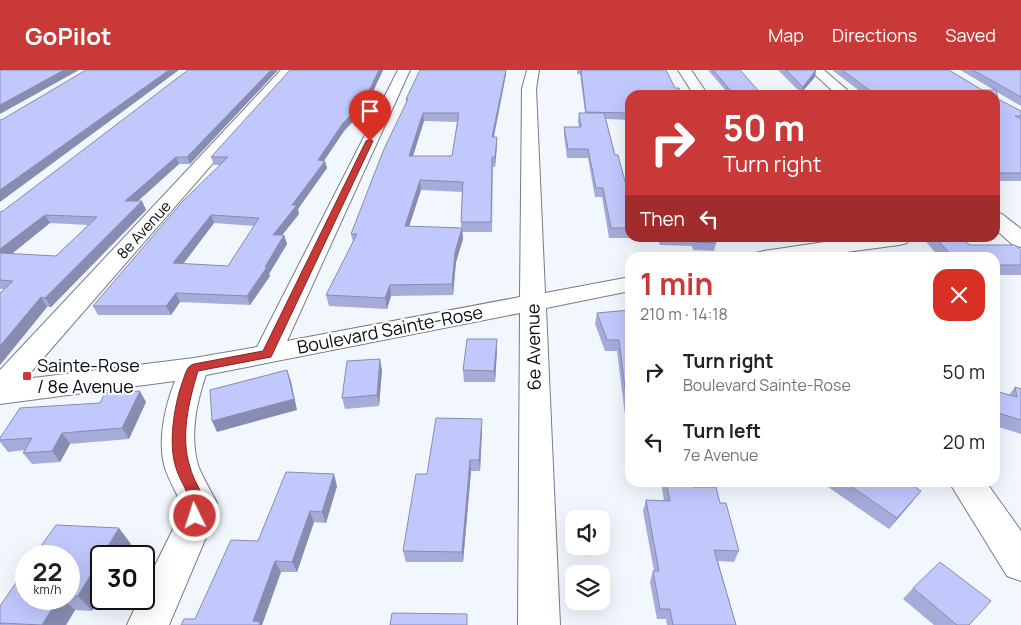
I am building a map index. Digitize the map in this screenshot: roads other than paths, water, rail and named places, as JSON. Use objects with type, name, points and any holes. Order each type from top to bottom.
[{"type":"street","name":"8e Avenue","points":[[0,391],[288,70]]},
{"type":"street","points":[[267,354],[404,70]]},
{"type":"street","name":"6e Avenue","points":[[533,70],[529,89],[539,625]]},
{"type":"street","points":[[684,70],[698,90]]},
{"type":"street","points":[[816,70],[840,90]]},
{"type":"street","points":[[1003,222],[1021,240]]},
{"type":"street","points":[[788,252],[804,248],[861,242]]},
{"type":"street","name":"Boulevard Sainte-Rose","points":[[0,391],[119,379],[194,368],[625,285]]},
{"type":"street","points":[[148,625],[192,528],[199,503],[182,466],[179,428],[184,395],[194,368]]},
{"type":"street","points":[[969,487],[1021,563]]},
{"type":"place","name":"Sainte-Rose / 8e Avenue","points":[[27,376]]}]
